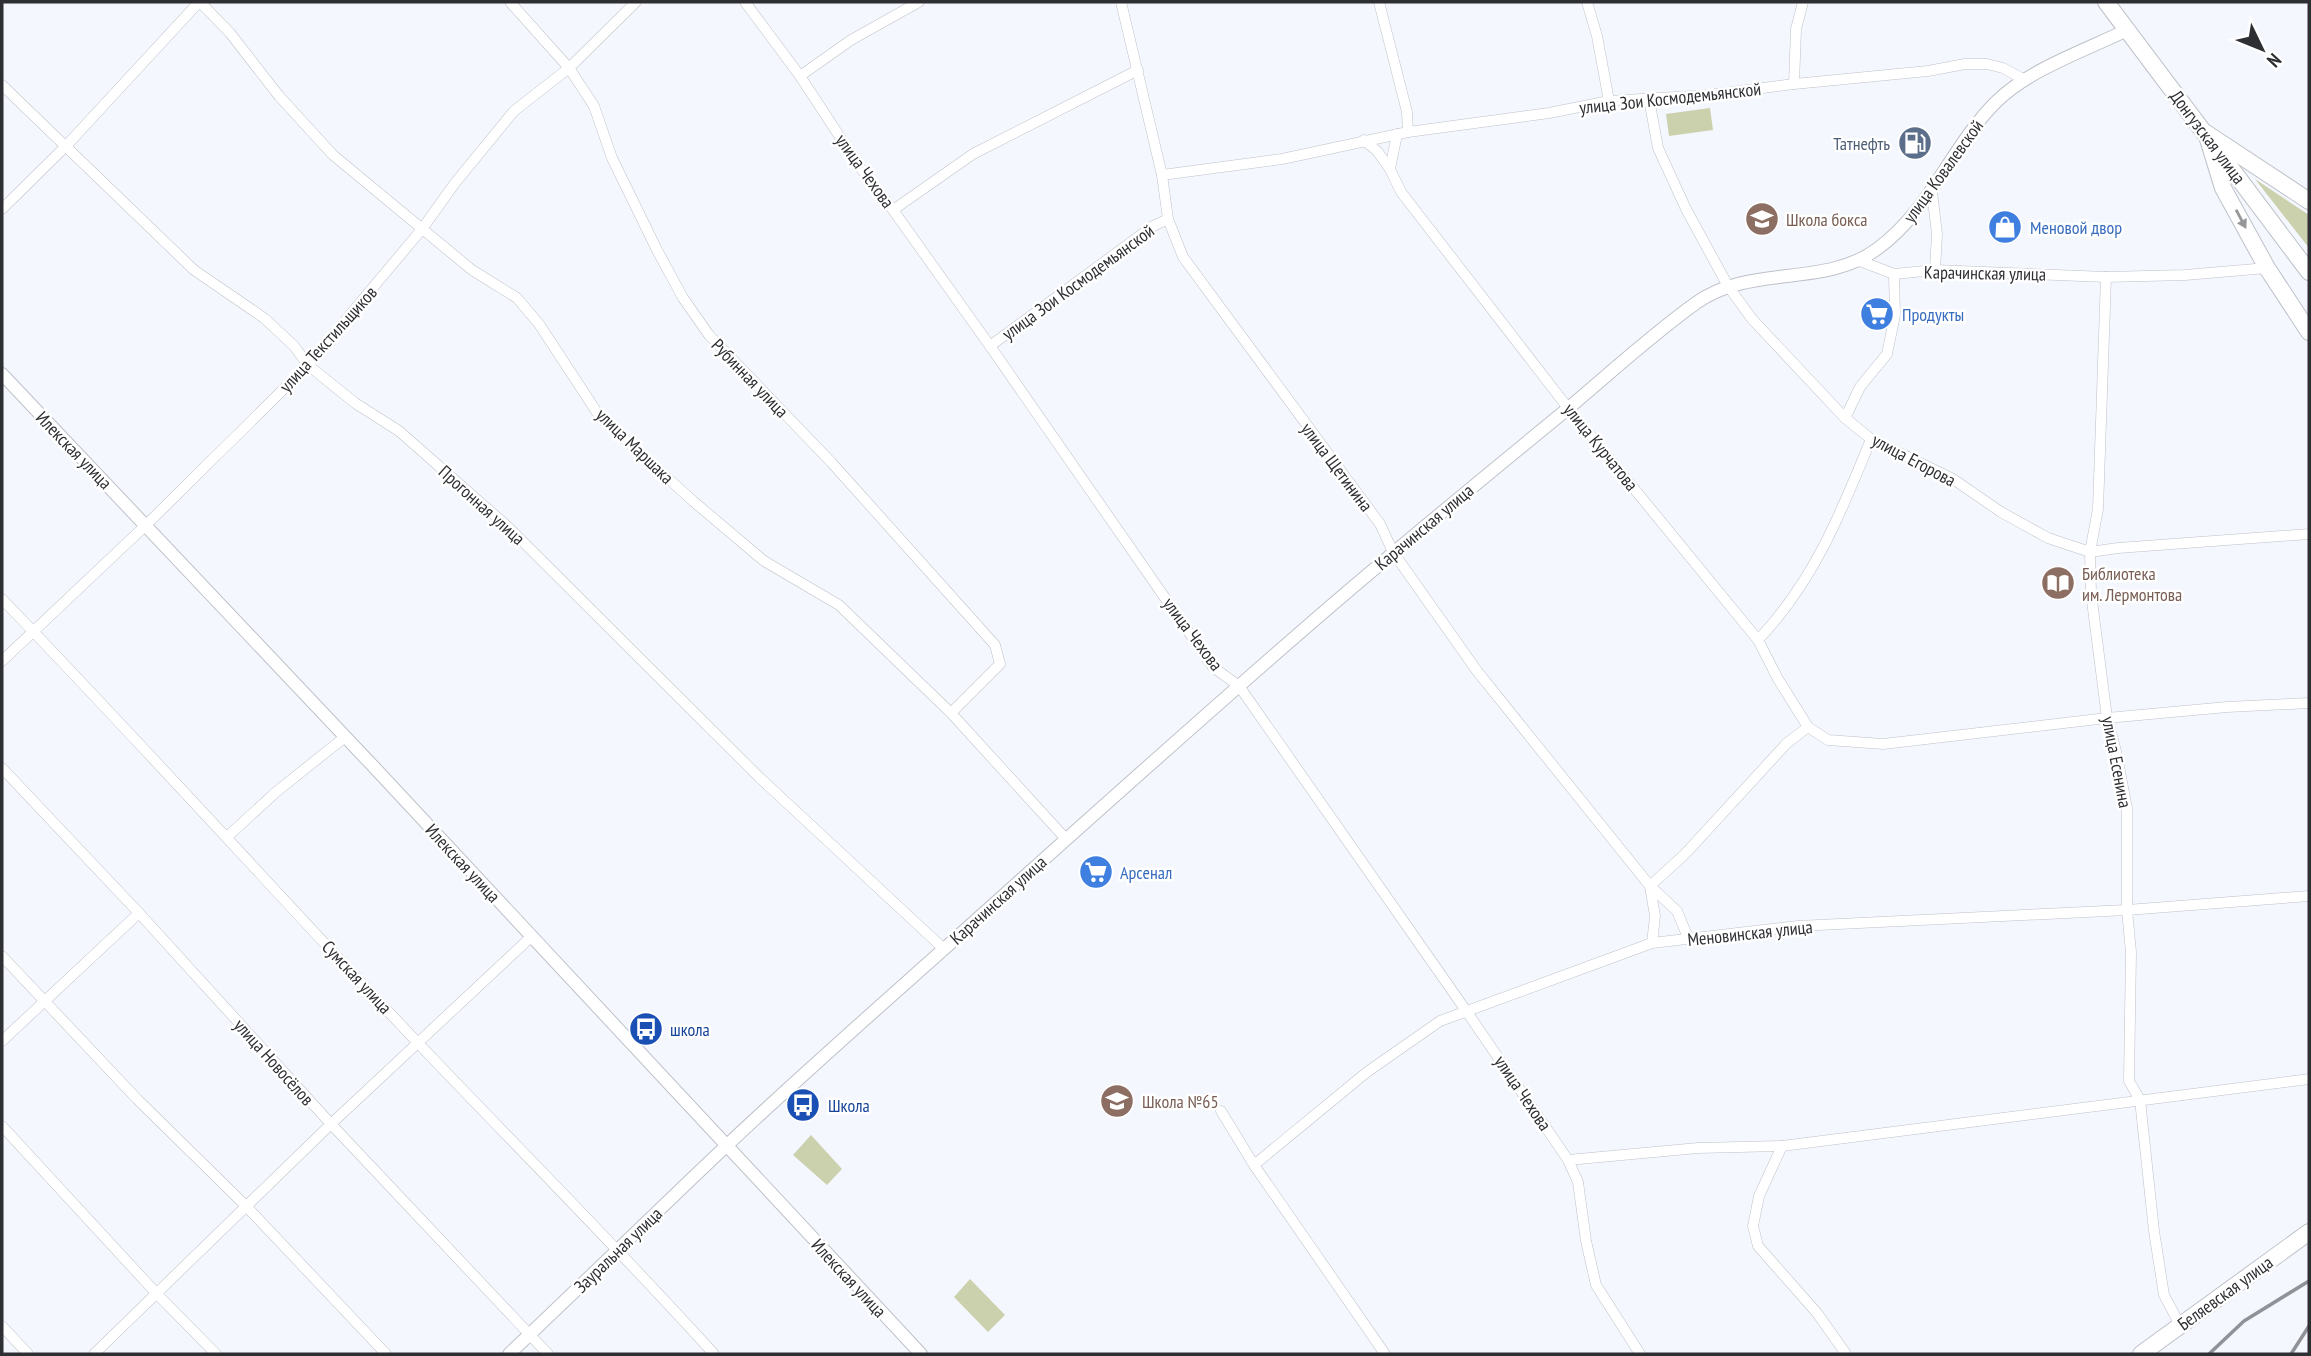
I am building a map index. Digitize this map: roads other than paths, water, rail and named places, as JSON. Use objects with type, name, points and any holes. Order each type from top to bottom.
[{"type":"main road","name":"Донгузская улица","points":[[2106,2],[2309,272]]},
{"type":"main road","points":[[2206,133],[2309,201]]},
{"type":"main road","points":[[2206,133],[2224,188],[2267,268],[2309,332]]},
{"type":"main road","name":"Беляевская улица","points":[[2141,1354],[2309,1232]]},
{"type":"street","points":[[2,209],[66,146],[199,2]]},
{"type":"street","name":"улица Маршака","points":[[199,2],[230,33],[279,96],[333,155],[472,270],[517,298],[554,345],[600,417],[764,561],[839,606],[951,713],[1066,839]]},
{"type":"street","name":"Рубинная улица","points":[[510,2],[569,68],[594,106],[612,158],[657,250],[683,298],[709,335],[831,463],[995,645],[1000,664],[951,713]]},
{"type":"street","name":"улица Текстильщиков","points":[[2,661],[146,525],[307,365],[422,229],[514,110],[569,68],[636,2]]},
{"type":"street","name":"улица Чехова","points":[[745,2],[800,76],[859,166],[893,210],[1213,667],[1239,686],[1468,1012],[1568,1160],[1578,1182],[1586,1241],[1596,1285],[1640,1354]]},
{"type":"street","points":[[800,76],[851,40],[919,2]]},
{"type":"street","name":"улица Щетинина","points":[[1121,2],[1162,175],[1168,219],[1183,257],[1380,524],[1394,552],[1478,671],[1650,886],[1677,911],[1689,940]]},
{"type":"street","points":[[1379,2],[1406,111],[1408,132]]},
{"type":"street","points":[[1587,2],[1597,36],[1609,101]]},
{"type":"street","points":[[1794,84],[1796,29],[1803,2]]},
{"type":"street","points":[[2023,79],[2127,30]]},
{"type":"street","name":"улица Зои Космодемьянской","points":[[1162,175],[1282,159],[1408,132],[1549,113],[1609,101],[1709,95],[1928,71],[1965,64],[1987,64],[2003,68],[2023,79]]},
{"type":"street","points":[[893,210],[972,154],[1138,70]]},
{"type":"street","name":"улица Ковалевской","points":[[1860,261],[1880,248],[1901,228],[1932,192],[1986,113],[2023,79]]},
{"type":"street","name":"Прогонная улица","points":[[2,85],[194,270],[264,318],[294,346],[307,365],[355,403],[399,430],[506,526],[760,778],[944,949]]},
{"type":"street","name":"улица Егорова","points":[[1649,99],[1658,148],[1686,209],[1728,286],[1752,319],[1845,418],[1871,439],[1952,479],[2001,512],[2048,538],[2090,552],[2309,534]]},
{"type":"street","points":[[1390,169],[1397,134]]},
{"type":"street","name":"улица Курчатова","points":[[1364,140],[1377,151],[1401,191],[1568,408],[1758,640],[1808,727]]},
{"type":"street","points":[[1932,192],[1937,234],[1935,270]]},
{"type":"street","name":"улица Зои Космодемьянской","points":[[989,346],[1153,226],[1168,219]]},
{"type":"street","name":"Карачинская улица","points":[[726,1146],[1239,686],[1394,552],[1653,336],[1702,299],[1728,286],[1763,278],[1822,271],[1860,261],[1895,274],[1935,270],[2106,276],[2185,275],[2267,268]]},
{"type":"street","points":[[1845,418],[1860,387],[1887,354],[1895,315],[1895,274]]},
{"type":"street","name":"улица Есенина","points":[[2106,276],[2098,509],[2090,552],[2091,593],[2107,718],[2127,808],[2127,910],[2132,952],[2129,1081],[2140,1100],[2154,1231],[2164,1295],[2180,1325]]},
{"type":"street","name":"Илекская улица","points":[[2,374],[921,1354]]},
{"type":"street","points":[[1758,640],[1779,618],[1823,552],[1871,439]]},
{"type":"street","name":"Сумская улица","points":[[2,599],[227,836],[419,1044],[619,1250],[714,1354]]},
{"type":"street","points":[[1652,943],[1655,916],[1650,886],[1685,854],[1787,743],[1808,727],[1828,740],[1884,744],[2107,718],[2309,703]]},
{"type":"street","points":[[227,836],[276,792],[345,737]]},
{"type":"street","name":"улица Новосёлов","points":[[2,768],[548,1354]]},
{"type":"street","name":"Меновинская улица","points":[[1254,1165],[1367,1072],[1440,1021],[1652,943],[1798,926],[2127,910],[2309,897]]},
{"type":"street","points":[[2,1041],[139,913]]},
{"type":"street","points":[[94,1354],[331,1124],[531,937]]},
{"type":"street","points":[[2,956],[137,1099],[246,1206],[386,1354]]},
{"type":"street","points":[[1568,1160],[1698,1148],[1782,1146],[2309,1079]]},
{"type":"street","points":[[1221,1111],[1254,1165],[1385,1354]]},
{"type":"street","points":[[2,1126],[216,1354]]},
{"type":"street","name":"Зауральная улица","points":[[509,1354],[726,1146]]},
{"type":"street","points":[[1782,1146],[1759,1196],[1753,1226],[1758,1246],[1817,1313],[1846,1354]]},
{"type":"street","points":[[2,1326],[28,1354]]},
{"type":"railway","points":[[2209,1354],[2244,1321],[2309,1281]]},
{"type":"railway","points":[[2291,1354],[2309,1326]]},
{"type":"place","name":"Татнефть","points":[[1915,143]]},
{"type":"place","name":"Школа бокса","points":[[1762,219]]},
{"type":"place","name":"Меновой двор","points":[[2005,227]]},
{"type":"place","name":"Продукты","points":[[1877,314]]},
{"type":"place","name":"Библиотека им. Лермонтова","points":[[2058,583]]},
{"type":"place","name":"Арсенал","points":[[1096,872]]},
{"type":"place","name":"школа","points":[[646,1029]]},
{"type":"place","name":"Школа №65","points":[[1117,1101]]},
{"type":"place","name":"Школа","points":[[803,1105]]}]
